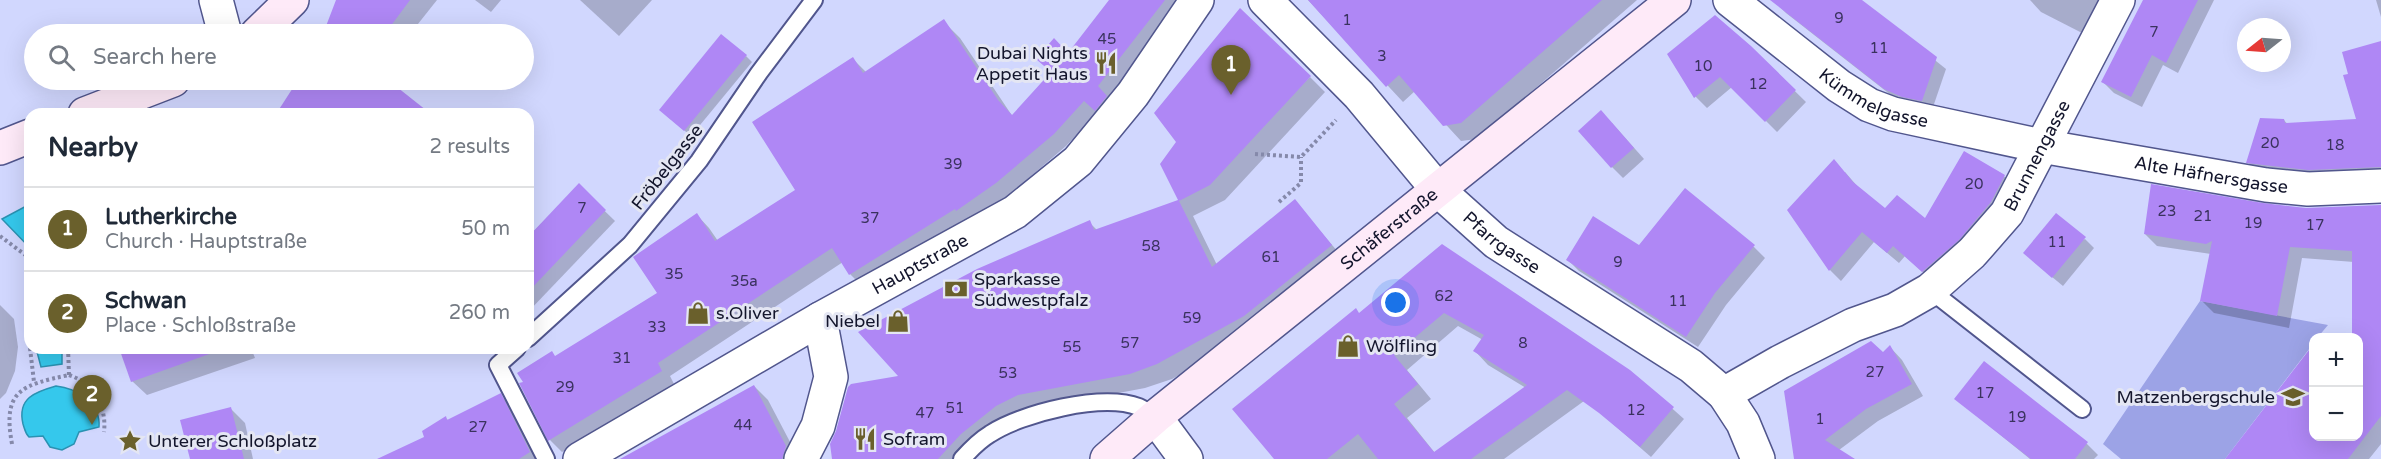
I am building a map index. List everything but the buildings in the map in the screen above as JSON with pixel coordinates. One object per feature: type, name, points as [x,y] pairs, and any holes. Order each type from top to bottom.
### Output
[{"type":"main road","points":[[267,24],[292,0]]},
{"type":"main road","name":"Schäferstraße","points":[[1107,459],[1155,417],[1674,0]]},
{"type":"main road","points":[[101,108],[147,90]]},
{"type":"main road","points":[[0,148],[24,138]]},
{"type":"street","points":[[216,0],[222,24]]},
{"type":"street","name":"Hauptstraße","points":[[580,459],[820,319],[1016,212],[1078,162],[1133,94],[1197,0]]},
{"type":"street","name":"Kümmelgasse","points":[[1730,0],[1839,86],[1869,105],[1893,114],[2042,146]]},
{"type":"street","name":"Brunnengasse","points":[[1724,394],[1780,362],[1853,325],[1894,310],[1930,290],[1972,254],[2007,213],[2118,0]]},
{"type":"street","name":"Pfarrgasse","points":[[1275,11],[1359,95],[1438,190],[1496,242],[1691,366],[1724,394],[1743,423],[1758,459]]},
{"type":"street","name":"Alte Häfnersgasse","points":[[2042,146],[2266,185],[2308,189],[2381,186]]},
{"type":"street","points":[[801,459],[818,426],[831,377],[820,319]]},
{"type":"street","points":[[1155,417],[1186,459]]},
{"type":"lane","name":"Fröbelgasse","points":[[534,333],[630,245],[699,161],[814,0]]},
{"type":"lane","points":[[1930,290],[2082,409]]},
{"type":"lane","points":[[510,354],[498,365],[546,459]]},
{"type":"lane","points":[[962,459],[990,434],[1024,419],[1079,403],[1114,402],[1139,407],[1155,417]]},
{"type":"path","points":[[1279,202],[1301,183],[1301,157],[1359,95]]},
{"type":"path","points":[[1255,154],[1301,157]]},
{"type":"path","points":[[0,237],[24,254]]},
{"type":"path","points":[[31,354],[34,382]]},
{"type":"path","points":[[68,354],[69,375]]},
{"type":"path","points":[[12,444],[9,414],[13,401],[21,390],[34,382],[69,375],[81,379],[90,386],[105,422],[104,432]]},
{"type":"shaded area","points":[[24,207],[24,242],[2,219]]},
{"type":"shaded area","points":[[2200,301],[2328,325],[2321,333],[2309,333],[2309,349],[2225,459],[2121,459],[2103,444]]},
{"type":"shaded area","points":[[38,354],[62,354],[62,364],[41,367]]},
{"type":"shaded area","points":[[56,386],[64,387],[86,398],[99,418],[99,427],[79,432],[74,444],[62,450],[50,447],[43,436],[29,437],[22,415],[25,402],[29,398]]},
{"type":"place","name":"Dubai Nights Appetit Haus","points":[[1106,63]]},
{"type":"place","name":"Lutherkirche","points":[[1231,95]]},
{"type":"place","name":"Sparkasse Südwestpfalz","points":[[956,289]]},
{"type":"place","name":"s.Oliver","points":[[698,313]]},
{"type":"place","name":"Niebel","points":[[898,321]]},
{"type":"place","name":"Wölfling","points":[[1348,346]]},
{"type":"place","name":"Matzenbergschule","points":[[2293,397]]},
{"type":"place","name":"Schwan","points":[[92,425]]},
{"type":"place","name":"Sofram","points":[[865,439]]},
{"type":"place","name":"Unterer Schloßplatz","points":[[130,441]]}]
